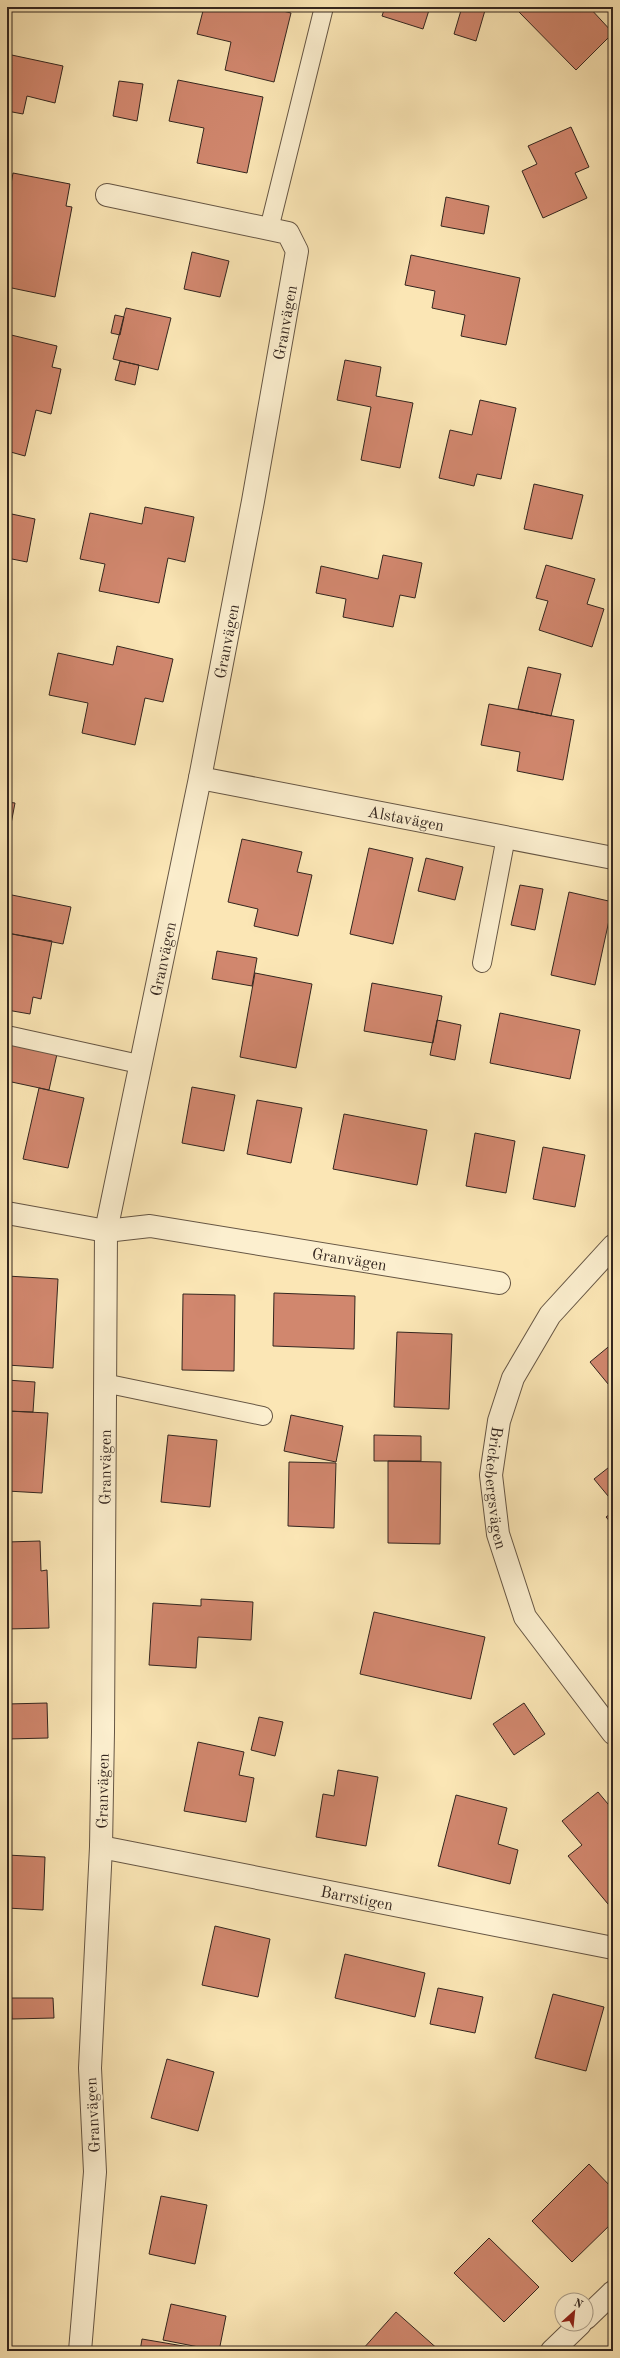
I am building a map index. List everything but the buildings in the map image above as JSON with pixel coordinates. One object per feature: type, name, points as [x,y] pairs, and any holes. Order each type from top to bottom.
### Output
[{"type":"street","name":"Granvägen","points":[[80,2351],[95,2172],[90,2068],[101,1847],[106,1231],[139,1064],[200,778],[253,500],[297,251],[288,233],[107,195]]},
{"type":"street","name":"Alstavägen","points":[[200,778],[613,858]]},
{"type":"street","points":[[7,1213],[106,1231]]},
{"type":"street","name":"Granvägen","points":[[106,1231],[150,1226],[499,1283]]},
{"type":"street","name":"Brickebergsvägen","points":[[613,1246],[550,1314],[513,1378],[499,1421],[491,1475],[498,1534],[525,1618],[613,1733]]},
{"type":"street","name":"Barrstigen","points":[[101,1847],[613,1948]]},
{"type":"street","points":[[594,2310],[613,2292]]},
{"type":"street","points":[[552,2351],[572,2332]]},
{"type":"lane","points":[[269,229],[324,7]]},
{"type":"lane","points":[[482,963],[506,837]]},
{"type":"lane","points":[[7,1035],[139,1064]]},
{"type":"lane","points":[[104,1383],[263,1416]]}]
